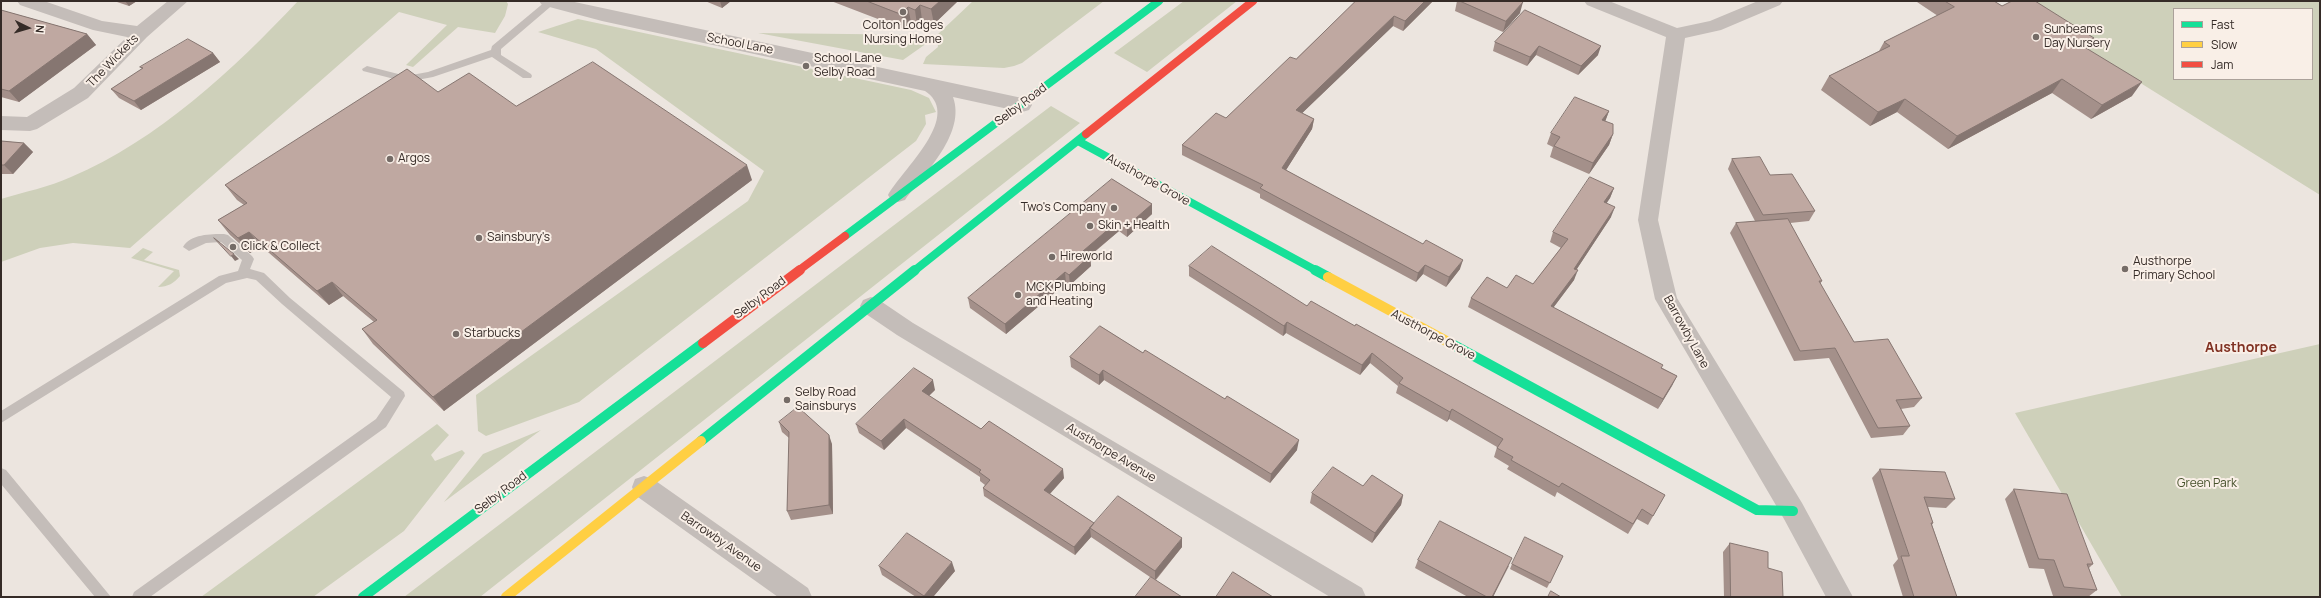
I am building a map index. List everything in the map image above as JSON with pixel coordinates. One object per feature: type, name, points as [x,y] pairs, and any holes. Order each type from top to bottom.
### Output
[{"type":"main road","name":"Selby Road","points":[[363,597],[1159,1]]},
{"type":"main road","points":[[506,597],[1253,1]]},
{"type":"main road","name":"Austhorpe Grove","points":[[1078,141],[1757,510],[1793,511]]},
{"type":"street","name":"The Wickets","points":[[26,1],[99,26],[141,33]]},
{"type":"street","points":[[141,33],[179,1]]},
{"type":"street","points":[[1592,1],[1676,34],[1715,26],[1774,1]]},
{"type":"street","name":"School Lane","points":[[550,2],[602,15],[1022,105]]},
{"type":"street","name":"The Wickets","points":[[1,123],[30,124],[81,93],[141,33]]},
{"type":"street","name":"Barrowby Lane","points":[[1676,34],[1648,220],[1666,299],[1793,511],[1840,597]]},
{"type":"street","points":[[898,195],[942,134],[945,124],[944,98],[932,86]]},
{"type":"street","name":"Austhorpe Avenue","points":[[871,306],[905,329],[1353,597]]},
{"type":"street","name":"Barrowby Avenue","points":[[644,487],[799,597]]},
{"type":"lane","points":[[526,76],[496,56],[496,48],[550,2]]},
{"type":"lane","points":[[367,69],[406,79],[429,75],[496,52]]},
{"type":"lane","points":[[189,247],[204,239],[224,238],[248,259],[243,274]]},
{"type":"lane","points":[[1,418],[223,279],[243,274],[260,276],[286,301],[399,396],[380,423],[139,597]]},
{"type":"lane","points":[[1,474],[104,597]]},
{"type":"green space","points":[[298,1],[506,1],[508,4],[505,16],[495,33],[458,27],[413,67],[406,65],[447,25],[399,12],[130,248],[73,243],[40,248],[1,262],[1,199],[63,181],[103,162],[134,144],[193,101],[221,77]]},
{"type":"green space","points":[[973,1],[1104,1],[1022,63],[1004,68],[923,64],[926,57],[938,47],[937,36],[903,60],[758,33],[937,35]]},
{"type":"green space","points":[[1184,1],[1237,1],[1147,72],[1114,53]]},
{"type":"green space","points":[[2009,1],[2320,1],[2320,195]]},
{"type":"green space","points":[[578,19],[911,90],[929,98],[936,112],[925,115],[926,124],[916,141],[579,402],[486,436],[478,431],[476,395],[748,201],[764,171],[596,49],[538,32]]},
{"type":"green space","points":[[1051,106],[1080,123],[480,597],[404,597]]},
{"type":"green space","points":[[143,248],[153,252],[144,260],[179,270],[180,276],[170,284],[158,287],[174,271],[131,258]]},
{"type":"green space","name":"Green Park","points":[[2320,344],[2320,597],[2122,597],[2015,413]]},
{"type":"green space","points":[[437,424],[449,435],[431,455],[435,461],[462,450],[465,453],[404,531],[313,597],[201,597]]},
{"type":"green space","points":[[541,430],[444,502],[483,454]]},
{"type":"building","points":[[867,1],[940,1],[931,9],[920,5],[915,10],[908,7],[901,14]]},
{"type":"building","points":[[1356,1],[1425,1],[1405,21],[1394,16],[1296,110],[1314,119],[1282,168],[1423,244],[1426,240],[1463,260],[1449,277],[1425,265],[1418,273],[1260,188],[1263,185],[1182,145],[1216,113],[1226,118],[1290,57],[1296,59]]},
{"type":"building","points":[[1460,1],[1520,1],[1523,2],[1506,21]]},
{"type":"building","points":[[1945,1],[1994,1],[2002,6],[2012,1],[2035,1],[2094,38],[2081,45],[2142,82],[2102,105],[2062,79],[1957,136],[1905,99],[1878,112],[1829,76],[1890,46],[1884,42],[1954,7]]},
{"type":"building","points":[[1,10],[87,34],[9,91],[1,89]]},
{"type":"building","points":[[1525,10],[1601,46],[1581,66],[1539,46],[1530,57],[1495,42]]},
{"type":"building","points":[[188,39],[213,53],[134,101],[111,89],[143,68],[140,67]]},
{"type":"building","name":"Sainsbury's","points":[[593,62],[747,165],[433,397],[362,329],[377,320],[332,282],[317,291],[249,232],[238,238],[218,220],[247,203],[225,185],[407,69],[438,92],[469,73],[516,106]]},
{"type":"building","points":[[1575,97],[1609,111],[1602,120],[1613,124],[1613,134],[1593,163],[1554,146],[1560,137],[1551,133]]},
{"type":"building","points":[[1,141],[24,143],[4,165],[1,165]]},
{"type":"building","points":[[1760,157],[1770,175],[1792,174],[1815,211],[1763,215],[1732,159]]},
{"type":"building","points":[[1590,177],[1614,188],[1604,202],[1615,207],[1574,269],[1578,270],[1551,306],[1663,365],[1661,368],[1677,376],[1663,399],[1471,298],[1487,277],[1507,288],[1516,275],[1533,284],[1568,239],[1553,232]]},
{"type":"building","points":[[1112,179],[1152,204],[1127,226],[1118,221],[1083,251],[1090,256],[1069,275],[1065,272],[1005,324],[968,298]]},
{"type":"building","points":[[1788,219],[1822,281],[1819,281],[1854,342],[1888,339],[1922,398],[1896,400],[1910,426],[1878,428],[1835,348],[1800,351],[1736,223]]},
{"type":"building","points":[[214,238],[234,254],[231,256]]},
{"type":"building","points":[[1212,246],[1307,306],[1311,301],[1355,326],[1356,324],[1665,495],[1653,516],[1642,509],[1633,524],[1562,483],[1559,487],[1511,460],[1513,457],[1497,448],[1503,439],[1452,409],[1450,412],[1399,383],[1403,378],[1372,353],[1362,365],[1287,322],[1284,326],[1189,266]]},
{"type":"building","points":[[1100,326],[1143,353],[1145,350],[1225,399],[1227,396],[1299,440],[1271,474],[1103,370],[1099,375],[1070,357]]},
{"type":"building","points":[[914,368],[933,380],[922,391],[981,429],[989,421],[1063,469],[1044,490],[1094,523],[1074,547],[983,488],[990,480],[979,472],[981,470],[904,419],[881,441],[856,424]]},
{"type":"building","points":[[798,407],[829,435],[829,505],[787,511],[789,432],[779,422]]},
{"type":"building","points":[[1333,467],[1363,486],[1372,475],[1403,495],[1375,533],[1312,493]]},
{"type":"building","points":[[1880,469],[1945,472],[1955,499],[1924,497],[1933,523],[1931,523],[1957,597],[1914,597],[1901,556],[1909,556]]},
{"type":"building","points":[[2014,489],[2067,494],[2093,564],[2087,564],[2097,590],[2064,587],[2054,560],[2039,559]]},
{"type":"building","points":[[1118,496],[1182,538],[1155,571],[1090,528]]},
{"type":"building","points":[[1440,521],[1512,558],[1492,597],[1487,597],[1418,560]]},
{"type":"building","points":[[907,533],[952,562],[924,596],[879,566]]},
{"type":"building","points":[[1525,537],[1563,556],[1550,583],[1512,564]]},
{"type":"building","points":[[1730,543],[1768,552],[1768,568],[1782,572],[1783,597],[1731,597]]},
{"type":"building","points":[[1233,572],[1273,597],[1216,597]]},
{"type":"building","points":[[1151,577],[1182,597],[1135,597]]},
{"type":"building","points":[[1551,591],[1561,597],[1548,597]]},
{"type":"traffic: fast","points":[[845,236],[1159,1]]},
{"type":"traffic: fast","points":[[701,441],[1086,134]]},
{"type":"traffic: fast","points":[[1078,141],[1328,277]]},
{"type":"traffic: fast","points":[[363,597],[703,343]]},
{"type":"traffic: fast","points":[[1450,343],[1757,510],[1793,511]]},
{"type":"traffic: slow","points":[[1328,277],[1450,343]]},
{"type":"traffic: slow","points":[[506,597],[701,441]]},
{"type":"traffic: jam","points":[[1086,134],[1253,1]]},
{"type":"traffic: jam","points":[[703,343],[845,236]]},
{"type":"place","name":"Colton Lodges Nursing Home","points":[[903,12]]},
{"type":"place","name":"Sunbeams Day Nursery","points":[[2036,37]]},
{"type":"place","name":"School Lane Selby Road","points":[[806,66]]},
{"type":"place","name":"Argos","points":[[390,159]]},
{"type":"place","name":"Two's Company","points":[[1114,208]]},
{"type":"place","name":"Skin + Health","points":[[1090,226]]},
{"type":"place","name":"Sainsbury's","points":[[479,238]]},
{"type":"place","name":"Click & Collect","points":[[233,247]]},
{"type":"place","name":"Hireworld","points":[[1052,257]]},
{"type":"place","name":"Austhorpe Primary School","points":[[2125,269]]},
{"type":"place","name":"MCK Plumbing and Heating","points":[[1018,295]]},
{"type":"place","name":"Starbucks","points":[[456,334]]},
{"type":"place","name":"Selby Road Sainsburys","points":[[787,400]]},
{"type":"district","name":"Austhorpe","points":[[2241,348]]}]
